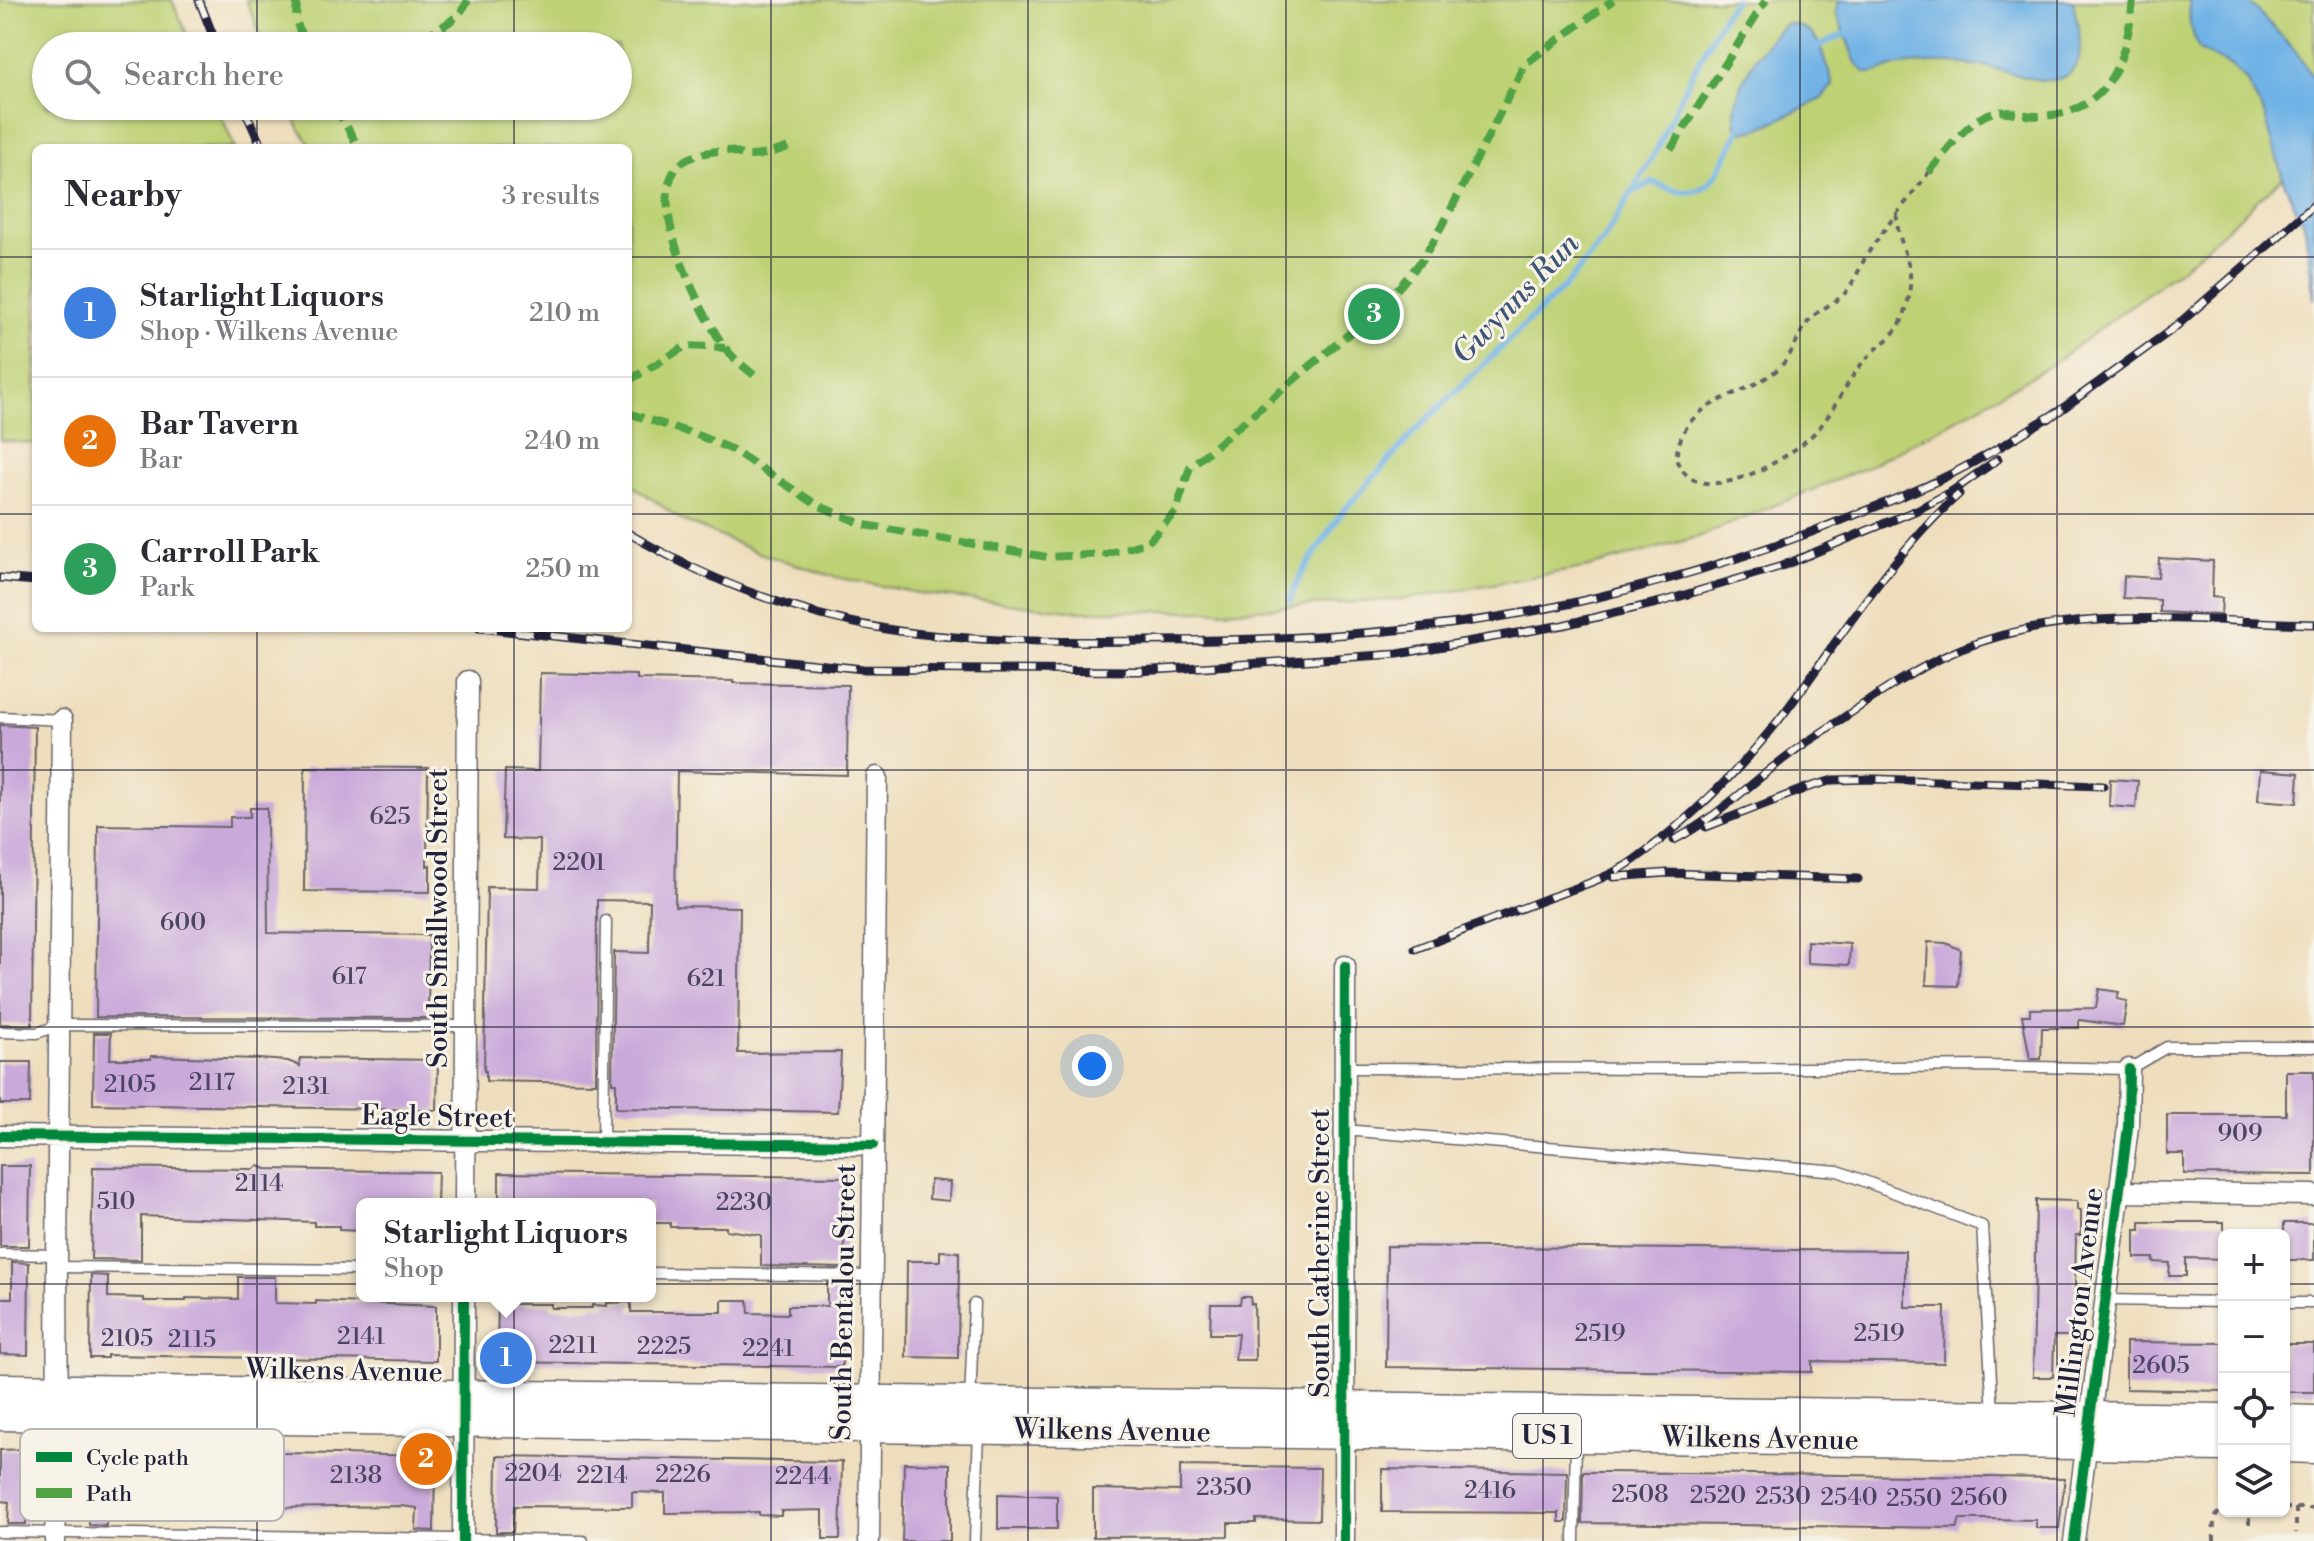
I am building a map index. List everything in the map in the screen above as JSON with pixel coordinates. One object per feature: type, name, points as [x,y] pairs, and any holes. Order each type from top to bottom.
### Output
[{"type":"main road","name":"Wilkens Avenue","points":[[0,1390],[58,1403]]},
{"type":"main road","name":"Wilkens Avenue","points":[[0,1414],[58,1403],[2088,1431],[2218,1420]]},
{"type":"main road","name":"Wilkens Avenue","points":[[1344,1421],[1576,1437],[1994,1430]]},
{"type":"main road","points":[[2290,1421],[2314,1422]]},
{"type":"main road","name":"Wilkens Avenue","points":[[2088,1431],[2218,1444]]},
{"type":"main road","points":[[2290,1446],[2314,1447]]},
{"type":"street","name":"South Smallwood Street","points":[[465,1198],[468,681]]},
{"type":"street","points":[[57,1429],[62,720]]},
{"type":"street","name":"South Bentalou Street","points":[[869,1541],[877,777]]},
{"type":"street","name":"South Catherine Street","points":[[1344,1541],[1345,966]]},
{"type":"street","name":"Millington Avenue","points":[[2074,1541],[2128,1127],[2129,1069]]},
{"type":"street","name":"Eagle Street","points":[[0,1136],[873,1145]]},
{"type":"street","points":[[2119,1192],[2314,1195]]},
{"type":"street","points":[[463,1540],[464,1302]]},
{"type":"lane","points":[[0,717],[62,720]]},
{"type":"lane","points":[[603,1142],[606,921]]},
{"type":"lane","points":[[0,1032],[37,1033],[59,1025],[466,1026]]},
{"type":"lane","points":[[1345,1068],[1983,1066],[2129,1069],[2167,1047],[2314,1047]]},
{"type":"lane","points":[[1344,1130],[1838,1171],[1982,1226],[1994,1430]]},
{"type":"lane","points":[[0,1254],[57,1261],[356,1270]]},
{"type":"lane","points":[[656,1273],[872,1276]]},
{"type":"lane","points":[[2105,1300],[2218,1302]]},
{"type":"lane","points":[[2290,1303],[2314,1303]]},
{"type":"lane","points":[[974,1304],[975,1541]]},
{"type":"lane","points":[[1574,1541],[1576,1437]]},
{"type":"lane","points":[[0,1532],[55,1537],[583,1541]]},
{"type":"lane","points":[[2074,1541],[2083,1541]]},
{"type":"path","points":[[1897,214],[1898,237],[1910,271],[1904,318],[1894,333],[1863,362],[1822,425],[1787,454],[1739,480],[1718,483],[1690,478],[1676,460],[1677,445],[1685,428],[1712,404],[1768,377],[1782,366],[1818,310],[1843,295],[1850,287],[1871,249],[1897,214],[1929,172]]},
{"type":"path","points":[[2290,1508],[2314,1508]]},
{"type":"path","points":[[2296,1508],[2296,1533]]},
{"type":"path","points":[[2214,1541],[2214,1519],[2218,1512]]},
{"type":"path","points":[[2249,1517],[2249,1524]]},
{"type":"green space","points":[[0,0],[172,0],[186,32],[32,32],[32,120],[223,120],[233,144],[32,144],[32,444],[0,440]]},
{"type":"green space","points":[[246,0],[2314,0],[2314,149],[2187,264],[2051,365],[1865,468],[1698,537],[1589,567],[1406,599],[1227,611],[1079,611],[923,594],[835,577],[759,553],[682,520],[632,485],[632,144],[309,144],[295,120],[632,120],[632,32],[259,32]]},
{"type":"water","points":[[1839,0],[2073,0],[2080,49],[2076,65],[2068,75],[2057,79],[2029,78],[1983,66],[1951,63],[1909,64],[1865,73],[1856,63],[1836,12]]},
{"type":"water","points":[[2189,0],[2247,0],[2294,49],[2314,79],[2314,300],[2305,228],[2284,183],[2265,116],[2246,80],[2230,65],[2199,50],[2190,25]]},
{"type":"water","points":[[1787,23],[1799,26],[1815,37],[1824,54],[1833,85],[1821,99],[1761,128],[1743,132],[1736,126],[1735,113],[1742,84],[1758,55]]},
{"type":"building","points":[[2159,558],[2213,561],[2212,597],[2222,598],[2221,615],[2160,612],[2160,600],[2123,598],[2124,576],[2158,578]]},
{"type":"building","points":[[540,673],[637,675],[637,679],[733,683],[848,685],[847,775],[677,771],[675,906],[740,907],[738,1053],[841,1052],[838,1112],[616,1108],[616,1083],[612,1083],[614,952],[649,953],[650,901],[597,900],[596,1083],[486,1081],[487,887],[539,888],[540,840],[503,839],[505,770],[538,771]]},
{"type":"building","points":[[0,725],[35,727],[32,1025],[0,1024]]},
{"type":"building","points":[[305,767],[428,768],[427,866],[430,865],[430,892],[304,891]]},
{"type":"building","points":[[2260,770],[2299,773],[2297,803],[2258,800]]},
{"type":"building","points":[[2110,779],[2138,781],[2136,808],[2109,806]]},
{"type":"building","points":[[250,808],[267,808],[268,933],[429,935],[428,1018],[96,1017],[98,825],[230,827],[230,817],[250,817]]},
{"type":"building","points":[[1807,941],[1850,944],[1849,965],[1807,963]]},
{"type":"building","points":[[1928,942],[1946,943],[1961,950],[1958,986],[1926,985]]},
{"type":"building","points":[[2099,989],[2119,992],[2117,999],[2127,1001],[2123,1026],[2079,1020],[2079,1028],[2042,1028],[2041,1059],[2030,1059],[2022,1015],[2030,1015],[2030,1009],[2096,1008]]},
{"type":"building","points":[[94,1033],[111,1033],[110,1059],[151,1059],[151,1056],[259,1059],[288,1061],[300,1066],[300,1058],[438,1060],[437,1110],[93,1104]]},
{"type":"building","points":[[0,1062],[31,1062],[30,1104],[0,1104]]},
{"type":"building","points":[[2286,1071],[2314,1071],[2314,1175],[2184,1174],[2184,1154],[2167,1154],[2167,1115],[2286,1115]]},
{"type":"building","points":[[0,1166],[30,1166],[29,1246],[0,1246]]},
{"type":"building","points":[[258,1166],[266,1169],[438,1172],[437,1198],[356,1198],[356,1231],[339,1230],[339,1226],[314,1226],[314,1222],[141,1216],[141,1260],[91,1259],[93,1167],[253,1169]]},
{"type":"building","points":[[499,1173],[845,1177],[844,1268],[761,1266],[761,1235],[726,1230],[726,1227],[670,1227],[670,1223],[656,1223],[656,1198],[499,1198]]},
{"type":"building","points":[[930,1180],[950,1182],[949,1201],[929,1199]]},
{"type":"building","points":[[2036,1200],[2077,1201],[2077,1210],[2081,1210],[2081,1235],[2076,1235],[2074,1336],[2054,1336],[2053,1377],[2033,1377]]},
{"type":"building","points":[[2140,1222],[2224,1222],[2224,1229],[2218,1229],[2218,1259],[2186,1258],[2186,1276],[2169,1276],[2170,1263],[2153,1262],[2154,1258],[2135,1258],[2135,1230],[2140,1230]]},
{"type":"building","points":[[2284,1223],[2314,1223],[2314,1260],[2290,1260],[2290,1229],[2284,1229]]},
{"type":"building","points":[[1387,1246],[1905,1251],[1905,1307],[1945,1307],[1944,1363],[1812,1361],[1812,1372],[1386,1367]]},
{"type":"building","points":[[940,1251],[959,1252],[958,1358],[906,1357],[907,1261],[940,1261]]},
{"type":"building","points":[[12,1262],[29,1263],[28,1355],[0,1354],[0,1298],[12,1298]]},
{"type":"building","points":[[91,1275],[108,1276],[108,1297],[144,1298],[144,1301],[238,1299],[238,1277],[275,1277],[275,1303],[316,1304],[316,1301],[436,1306],[436,1361],[107,1355],[107,1358],[90,1358]]},
{"type":"building","points":[[827,1283],[843,1284],[842,1367],[497,1362],[498,1302],[551,1304],[551,1308],[592,1308],[592,1305],[631,1302],[631,1312],[722,1312],[722,1300],[748,1300],[749,1313],[788,1314],[788,1306],[827,1306]]},
{"type":"building","points":[[1241,1297],[1250,1297],[1251,1304],[1254,1304],[1255,1360],[1235,1360],[1238,1334],[1210,1334],[1211,1304],[1240,1304]]},
{"type":"building","points":[[2126,1342],[2218,1343],[2218,1391],[2126,1389]]},
{"type":"building","points":[[2290,1344],[2314,1344],[2314,1392],[2290,1392]]},
{"type":"building","points":[[20,1449],[20,1521],[26,1521],[26,1524],[8,1524],[9,1502],[0,1501],[0,1450]]},
{"type":"building","points":[[284,1453],[435,1456],[434,1531],[416,1530],[417,1508],[284,1508]]},
{"type":"building","points":[[497,1456],[842,1462],[840,1539],[823,1539],[823,1510],[781,1511],[781,1516],[759,1515],[759,1512],[665,1513],[665,1493],[632,1492],[632,1507],[514,1506],[513,1532],[496,1532]]},
{"type":"building","points":[[904,1463],[950,1464],[950,1541],[902,1541]]},
{"type":"building","points":[[1180,1466],[1320,1468],[1319,1520],[1256,1519],[1256,1523],[1228,1523],[1228,1536],[1093,1537],[1093,1489],[1180,1491]]},
{"type":"building","points":[[1382,1469],[1567,1472],[1566,1522],[1559,1522],[1559,1513],[1382,1512]]},
{"type":"building","points":[[1583,1472],[2065,1478],[2059,1528],[2036,1528],[2036,1520],[1960,1519],[1957,1528],[1582,1523]]},
{"type":"building","points":[[998,1494],[1057,1496],[1057,1529],[998,1529]]},
{"type":"building","points":[[89,1521],[106,1521],[106,1526],[89,1525]]},
{"type":"waterway","name":"Gwynns Run","points":[[1290,601],[1300,576],[1340,515],[1418,428],[1567,284],[1604,239],[1656,151],[1686,86],[1735,0]]},
{"type":"waterway","points":[[1820,45],[1845,34]]},
{"type":"waterway","points":[[1635,191],[1653,182],[1672,190],[1688,192],[1700,189],[1718,172],[1740,129]]},
{"type":"railway","points":[[199,0],[212,32]]},
{"type":"railway","points":[[249,120],[260,144]]},
{"type":"railway","points":[[2048,419],[2174,328],[2314,205]]},
{"type":"railway","points":[[632,535],[689,566],[753,593],[819,614],[919,634],[1083,642],[1260,639],[1372,632],[1539,610],[1628,590],[1727,561],[1793,539],[1925,487],[1975,462],[2057,412]]},
{"type":"railway","points":[[516,632],[863,669],[1139,671],[1398,654],[1563,625],[1661,602],[1782,566],[1917,510],[1954,490],[1998,459]]},
{"type":"railway","points":[[1415,949],[1605,877],[1634,860],[1675,828],[1715,792],[1769,733],[1888,571],[1959,494]]},
{"type":"railway","points":[[0,578],[32,581]]},
{"type":"railway","points":[[1674,840],[1709,818],[1793,752],[1865,703],[1921,668],[1961,649],[2003,635],[2091,621],[2135,618],[2314,624]]},
{"type":"railway","points":[[1706,827],[1833,780],[2103,786]]},
{"type":"railway","points":[[1613,877],[1667,873],[1858,879]]},
{"type":"marked path","points":[[297,0],[296,20],[300,32]]},
{"type":"marked path","points":[[432,32],[456,17],[468,0]]},
{"type":"marked path","points":[[632,414],[733,450],[817,505],[865,525],[1047,557],[1106,554],[1148,542],[1176,511],[1190,467],[1370,316],[1422,260],[1525,64],[1613,0]]},
{"type":"marked path","points":[[1671,149],[1766,0]]},
{"type":"marked path","points":[[1929,172],[1965,130],[1982,117],[1997,112],[2034,116],[2064,113],[2099,94],[2119,62],[2126,42],[2133,0]]},
{"type":"marked path","points":[[343,120],[357,144]]},
{"type":"marked path","points":[[754,375],[726,349],[701,306],[678,252],[667,198],[671,177],[683,162],[693,156],[724,151],[758,156],[789,147]]},
{"type":"marked path","points":[[632,379],[686,346],[725,348]]},
{"type":"cycle path","points":[[1344,1541],[1345,966]]},
{"type":"cycle path","points":[[2074,1541],[2128,1127],[2129,1069]]},
{"type":"cycle path","points":[[0,1136],[873,1145]]},
{"type":"cycle path","points":[[463,1541],[464,1302]]},
{"type":"place","name":"Carroll Park","points":[[1374,314]]},
{"type":"place","name":"Starlight Liquors","points":[[506,1358]]},
{"type":"place","name":"Bar Tavern","points":[[426,1459]]}]
